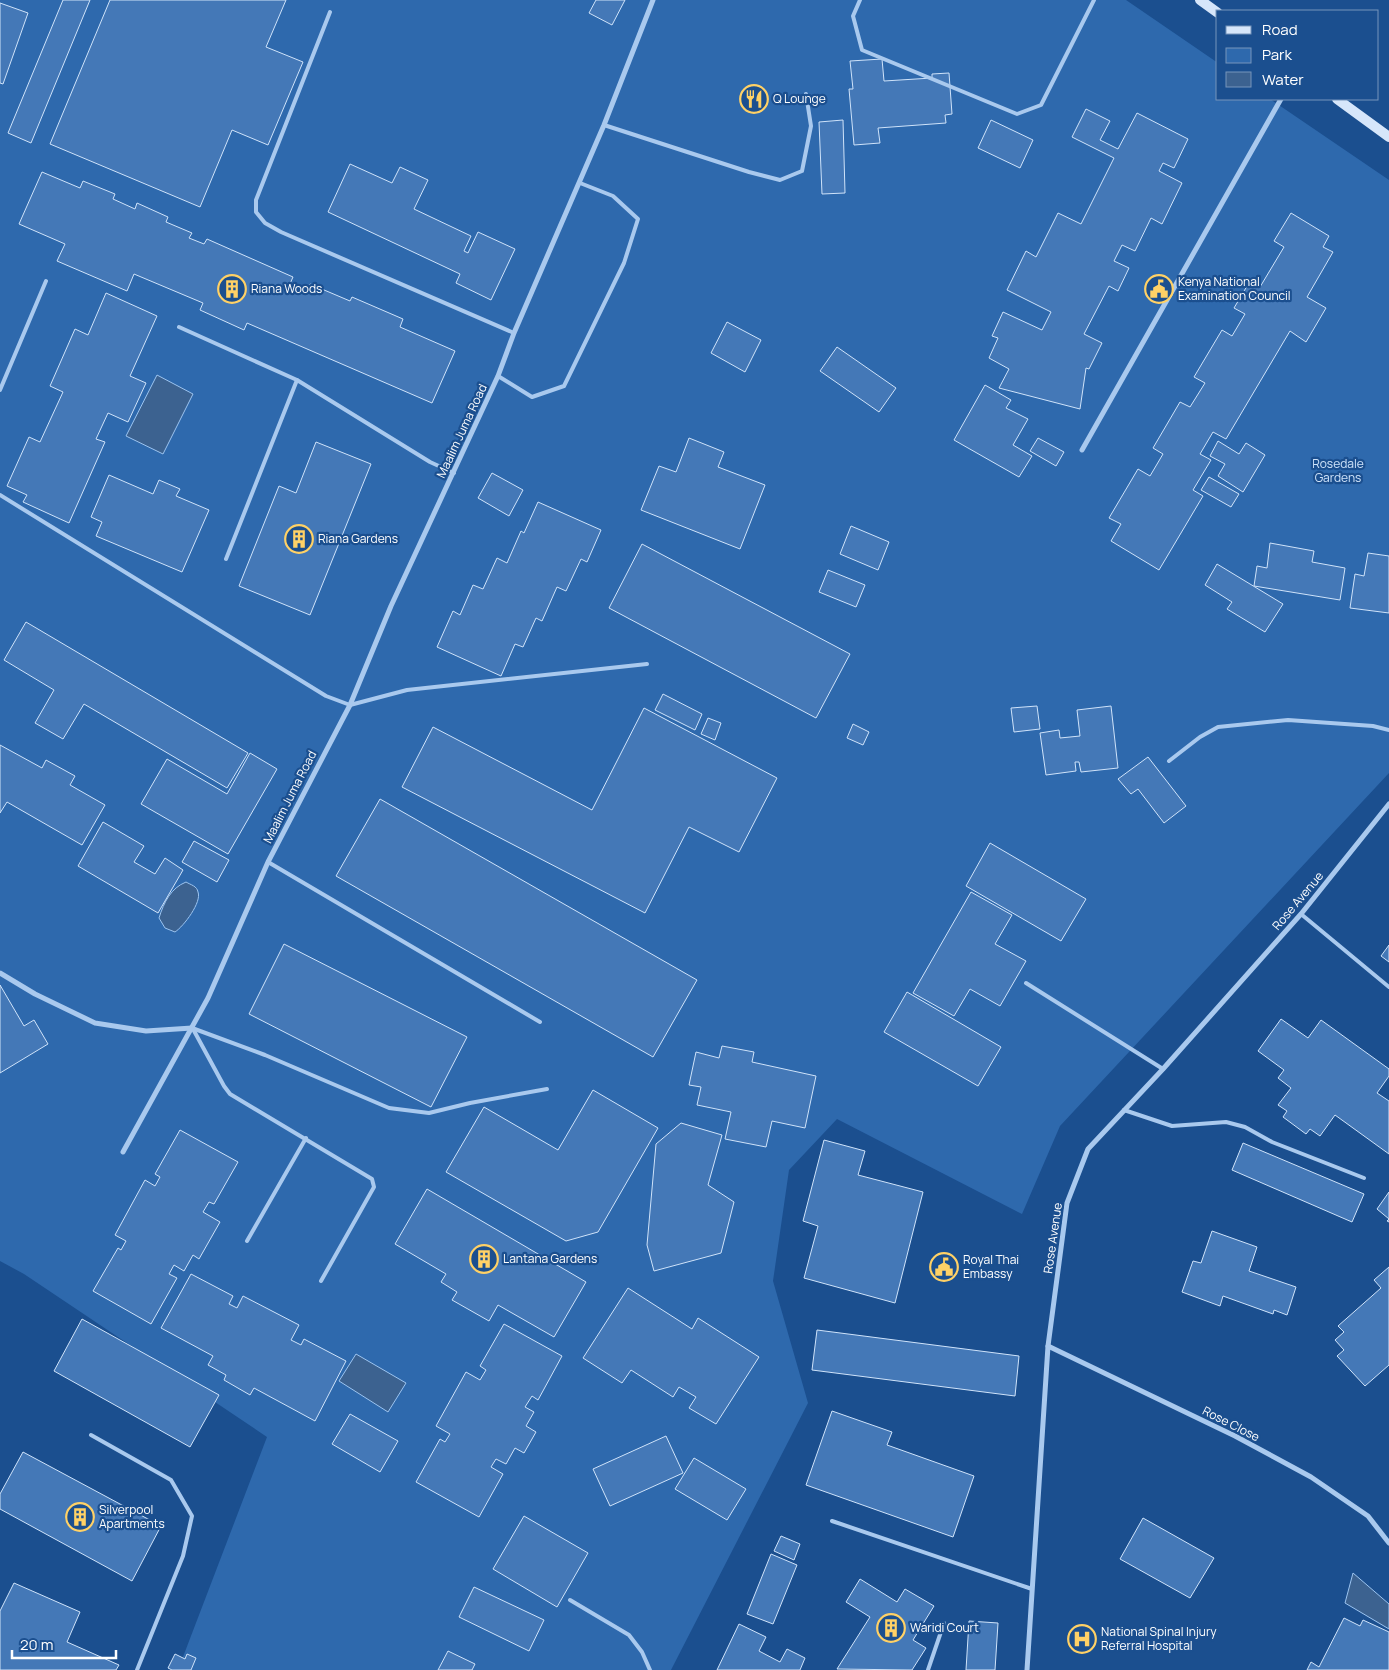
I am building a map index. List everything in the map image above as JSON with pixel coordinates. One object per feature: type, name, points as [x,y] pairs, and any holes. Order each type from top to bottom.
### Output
[{"type":"main road","points":[[1200,0],[1216,12]]},
{"type":"main road","points":[[1338,100],[1389,137]]},
{"type":"street","name":"Maalim Juma Road","points":[[123,1152],[208,998],[268,862],[350,705],[391,606],[498,376],[514,332],[604,125],[653,0]]},
{"type":"street","points":[[1082,450],[1280,100]]},
{"type":"street","name":"Rose Avenue","points":[[1026,1670],[1048,1346],[1067,1203],[1088,1149],[1163,1069],[1301,914],[1389,804]]},
{"type":"street","points":[[0,973],[35,994],[95,1023],[146,1032],[192,1028]]},
{"type":"street","name":"Rose Close","points":[[1048,1346],[1235,1436],[1310,1477],[1368,1516],[1389,1543]]},
{"type":"lane","points":[[860,0],[853,16],[862,50],[1017,114],[1041,105],[1094,0]]},
{"type":"lane","points":[[330,12],[256,200],[256,212],[265,223],[281,232],[514,332]]},
{"type":"lane","points":[[604,125],[749,172],[780,180],[802,171],[811,126],[806,94]]},
{"type":"lane","points":[[498,376],[532,396],[564,386],[624,263],[638,219],[613,196],[580,183]]},
{"type":"lane","points":[[0,390],[46,281]]},
{"type":"lane","points":[[179,327],[297,380],[430,462],[454,473]]},
{"type":"lane","points":[[226,559],[297,380]]},
{"type":"lane","points":[[0,495],[326,696],[350,705],[407,690],[646,664]]},
{"type":"lane","points":[[1169,761],[1200,737],[1218,727],[1288,720],[1372,726],[1389,730]]},
{"type":"lane","points":[[268,862],[540,1022]]},
{"type":"lane","points":[[1301,914],[1389,988]]},
{"type":"lane","points":[[1026,983],[1163,1069]]},
{"type":"lane","points":[[192,1028],[265,1055],[389,1108],[429,1113],[470,1103],[546,1089]]},
{"type":"lane","points":[[192,1028],[230,1094],[306,1138],[374,1182],[374,1187],[321,1281]]},
{"type":"lane","points":[[1124,1110],[1172,1126],[1226,1122],[1245,1127],[1272,1142],[1364,1178]]},
{"type":"lane","points":[[247,1241],[306,1138]]},
{"type":"lane","points":[[91,1435],[171,1480],[192,1516],[183,1556],[137,1670]]},
{"type":"lane","points":[[832,1521],[1032,1589]]},
{"type":"lane","points":[[570,1600],[629,1635],[642,1652],[650,1670]]},
{"type":"lane","points":[[928,1670],[944,1622]]},
{"type":"green space","name":"Rosedale Gardens","points":[[0,0],[1126,0],[1216,62],[1216,100],[1271,100],[1389,180],[1389,773],[1060,1126],[1022,1214],[837,1119],[789,1170],[773,1281],[808,1403],[671,1670],[178,1670],[267,1437],[24,1274],[0,1261]]},
{"type":"water","points":[[157,375],[193,394],[163,454],[126,436]]},
{"type":"water","points":[[186,882],[196,888],[199,896],[191,914],[175,932],[165,928],[159,918],[163,906],[172,892]]},
{"type":"water","points":[[356,1354],[406,1383],[388,1412],[339,1381]]},
{"type":"water","points":[[1353,1573],[1389,1604],[1389,1629],[1345,1603]]},
{"type":"building","points":[[63,0],[90,0],[31,143],[8,133]]},
{"type":"building","points":[[110,0],[286,0],[266,47],[303,62],[268,145],[232,130],[200,207],[50,144]]},
{"type":"building","points":[[596,0],[625,0],[612,25],[589,13]]},
{"type":"building","points":[[0,3],[28,13],[3,84],[0,83]]},
{"type":"building","points":[[882,59],[884,81],[932,78],[932,74],[949,73],[952,114],[945,115],[946,123],[878,128],[880,143],[854,145],[849,89],[853,89],[850,61]]},
{"type":"building","points":[[1086,109],[1110,121],[1100,140],[1118,149],[1137,113],[1188,139],[1174,168],[1163,163],[1159,171],[1182,183],[1162,224],[1151,218],[1135,251],[1122,245],[1114,261],[1129,268],[1118,291],[1109,286],[1084,334],[1102,343],[1089,369],[1086,368],[1080,409],[999,388],[1009,369],[989,358],[998,338],[992,336],[1003,312],[1042,330],[1051,312],[1007,290],[1026,251],[1036,257],[1058,213],[1081,224],[1114,158],[1072,137]]},
{"type":"building","points":[[843,120],[845,193],[822,194],[819,122]]},
{"type":"building","points":[[991,120],[1033,140],[1020,168],[978,148]]},
{"type":"building","points":[[350,164],[392,183],[400,167],[428,180],[414,209],[471,236],[464,251],[468,253],[478,232],[515,249],[491,300],[456,283],[460,274],[328,212]]},
{"type":"building","name":"Riana Woods","points":[[42,172],[80,188],[83,181],[115,194],[113,199],[135,209],[137,203],[168,217],[166,222],[192,233],[189,238],[204,244],[207,239],[293,277],[289,286],[306,293],[310,284],[350,301],[352,297],[403,319],[400,327],[455,351],[432,403],[247,323],[244,330],[200,310],[203,303],[134,274],[127,291],[57,261],[65,244],[19,224]]},
{"type":"building","points":[[1291,213],[1329,236],[1323,247],[1333,252],[1307,297],[1326,308],[1306,342],[1290,331],[1226,439],[1213,432],[1200,454],[1211,460],[1193,490],[1203,496],[1159,570],[1111,541],[1121,524],[1109,518],[1138,469],[1150,476],[1163,454],[1153,448],[1180,402],[1190,407],[1205,383],[1194,377],[1222,330],[1232,336],[1245,314],[1234,308],[1250,281],[1260,287],[1284,247],[1274,241]]},
{"type":"building","points":[[106,293],[157,316],[130,376],[146,383],[128,422],[108,413],[96,439],[105,442],[69,523],[23,502],[27,495],[7,486],[29,437],[40,442],[63,392],[50,386],[75,329],[88,335]]},
{"type":"building","points":[[727,322],[761,340],[745,372],[711,353]]},
{"type":"building","points":[[837,347],[896,388],[879,412],[820,371]]},
{"type":"building","points":[[985,385],[1011,400],[1006,408],[1028,419],[1013,445],[1032,456],[1019,477],[954,440]]},
{"type":"building","points":[[689,438],[724,452],[718,467],[765,485],[740,549],[641,510],[659,466],[676,472]]},
{"type":"building","points":[[1038,438],[1064,452],[1056,466],[1030,451]]},
{"type":"building","points":[[1218,441],[1239,454],[1246,443],[1265,455],[1243,492],[1218,476],[1225,464],[1210,456]]},
{"type":"building","name":"Riana Gardens","points":[[316,442],[371,464],[310,615],[239,586],[279,486],[296,493]]},
{"type":"building","points":[[492,473],[523,490],[509,516],[478,498]]},
{"type":"building","points":[[109,475],[153,494],[159,480],[180,489],[176,496],[209,510],[182,572],[96,536],[102,522],[91,517]]},
{"type":"building","points":[[1209,477],[1239,494],[1231,507],[1201,490]]},
{"type":"building","points":[[538,502],[601,530],[587,562],[581,559],[566,591],[557,587],[542,621],[536,618],[523,647],[515,644],[501,676],[437,647],[453,611],[460,615],[473,585],[483,589],[497,558],[507,563],[521,531],[524,533]]},
{"type":"building","points":[[851,526],[889,542],[878,570],[840,554]]},
{"type":"building","points":[[1270,543],[1314,551],[1312,562],[1345,568],[1340,600],[1254,586],[1257,566],[1267,568]]},
{"type":"building","points":[[642,544],[850,654],[816,718],[609,608]]},
{"type":"building","points":[[1368,553],[1389,556],[1389,613],[1350,608],[1355,574],[1364,576]]},
{"type":"building","points":[[1217,564],[1283,604],[1265,632],[1227,609],[1232,602],[1205,585]]},
{"type":"building","points":[[828,570],[865,585],[856,607],[819,592]]},
{"type":"building","points":[[26,622],[248,753],[227,788],[84,704],[63,739],[35,723],[54,690],[4,660]]},
{"type":"building","points":[[663,694],[702,714],[695,730],[655,710]]},
{"type":"building","points":[[1037,706],[1040,729],[1014,732],[1011,708]]},
{"type":"building","points":[[1111,706],[1118,768],[1081,772],[1079,762],[1075,762],[1076,771],[1046,775],[1040,733],[1059,730],[1060,738],[1080,736],[1077,710]]},
{"type":"building","points":[[644,708],[777,778],[739,852],[689,827],[645,913],[402,787],[433,727],[592,810]]},
{"type":"building","points":[[708,718],[721,723],[715,740],[701,734]]},
{"type":"building","points":[[853,724],[869,732],[863,745],[847,738]]},
{"type":"building","points":[[0,745],[42,768],[46,760],[75,776],[70,785],[105,805],[82,845],[7,802],[0,813]]},
{"type":"building","points":[[250,753],[277,769],[228,854],[141,804],[167,759],[227,794]]},
{"type":"building","points":[[1148,757],[1186,806],[1164,823],[1138,789],[1131,794],[1118,779]]},
{"type":"building","points":[[380,799],[697,980],[653,1057],[336,876]]},
{"type":"building","points":[[103,822],[144,846],[134,862],[155,874],[165,858],[183,870],[158,913],[78,866]]},
{"type":"building","points":[[194,841],[229,860],[217,882],[182,862]]},
{"type":"building","points":[[990,843],[1086,899],[1061,941],[966,886]]},
{"type":"building","points":[[971,892],[1012,915],[995,944],[1026,961],[1000,1006],[970,989],[954,1016],[913,993]]},
{"type":"building","points":[[284,944],[467,1037],[431,1107],[249,1014]]},
{"type":"building","points":[[1389,945],[1389,962],[1381,956]]},
{"type":"building","points":[[0,985],[24,1026],[34,1020],[48,1044],[0,1073]]},
{"type":"building","points":[[907,992],[1001,1047],[978,1086],[884,1032]]},
{"type":"building","points":[[1281,1019],[1308,1038],[1321,1020],[1389,1069],[1389,1076],[1377,1093],[1389,1101],[1389,1154],[1335,1115],[1320,1136],[1310,1129],[1306,1134],[1283,1117],[1287,1111],[1278,1105],[1291,1088],[1278,1078],[1284,1070],[1258,1051]]},
{"type":"building","points":[[722,1046],[754,1052],[752,1062],[816,1076],[805,1128],[772,1121],[766,1147],[725,1139],[731,1112],[697,1105],[701,1087],[689,1085],[696,1052],[719,1058]]},
{"type":"building","points":[[593,1090],[658,1128],[598,1232],[566,1241],[446,1172],[484,1107],[558,1150]]},
{"type":"building","points":[[681,1123],[722,1135],[708,1185],[734,1202],[721,1253],[654,1271],[647,1245],[656,1144]]},
{"type":"building","points":[[180,1130],[238,1162],[214,1204],[209,1202],[203,1212],[220,1222],[199,1259],[193,1255],[184,1271],[174,1265],[169,1274],[177,1278],[151,1324],[93,1291],[118,1248],[121,1250],[126,1241],[115,1235],[145,1180],[155,1186],[160,1177],[155,1174]]},
{"type":"building","points":[[824,1140],[865,1151],[858,1175],[923,1192],[895,1303],[804,1278],[818,1226],[803,1221]]},
{"type":"building","points":[[1243,1143],[1364,1194],[1352,1222],[1232,1170]]},
{"type":"building","name":"Lantana Gardens","points":[[427,1189],[586,1282],[554,1337],[498,1305],[489,1321],[452,1300],[457,1292],[441,1282],[446,1274],[395,1244]]},
{"type":"building","points":[[1389,1192],[1389,1219],[1377,1209]]},
{"type":"building","points":[[1212,1231],[1257,1247],[1249,1271],[1296,1287],[1287,1315],[1274,1310],[1273,1314],[1223,1296],[1220,1306],[1182,1292],[1193,1261],[1201,1263]]},
{"type":"building","points":[[1389,1267],[1389,1365],[1365,1386],[1337,1356],[1344,1350],[1335,1340],[1344,1332],[1338,1326],[1381,1288],[1374,1280]]},
{"type":"building","points":[[191,1274],[233,1296],[229,1304],[237,1308],[243,1296],[299,1325],[291,1340],[301,1345],[304,1339],[346,1361],[315,1421],[254,1388],[250,1395],[224,1380],[226,1375],[208,1365],[213,1356],[161,1328]]},
{"type":"building","points":[[628,1288],[692,1329],[698,1318],[759,1357],[716,1424],[689,1408],[696,1397],[679,1387],[673,1397],[631,1370],[622,1383],[583,1358]]},
{"type":"building","points":[[82,1319],[219,1395],[190,1447],[54,1371]]},
{"type":"building","points":[[504,1324],[562,1356],[538,1400],[532,1396],[525,1407],[534,1412],[526,1426],[536,1432],[524,1453],[515,1448],[506,1464],[496,1459],[491,1467],[503,1474],[479,1517],[416,1482],[440,1439],[445,1442],[450,1434],[436,1426],[466,1372],[480,1380],[486,1370],[480,1366]]},
{"type":"building","points":[[817,1330],[1019,1356],[1015,1396],[812,1370]]},
{"type":"building","points":[[832,1411],[892,1432],[887,1445],[974,1476],[953,1537],[806,1485]]},
{"type":"building","points":[[350,1414],[398,1441],[380,1472],[332,1444]]},
{"type":"building","points":[[666,1436],[683,1473],[610,1506],[593,1469]]},
{"type":"building","name":"Silverpool Apartments","points":[[23,1452],[161,1526],[132,1581],[0,1509],[0,1494]]},
{"type":"building","points":[[694,1458],[746,1489],[727,1520],[675,1489]]},
{"type":"building","points":[[524,1516],[588,1553],[557,1607],[493,1569]]},
{"type":"building","points":[[1143,1518],[1214,1558],[1190,1598],[1120,1559]]},
{"type":"building","points":[[781,1536],[800,1544],[794,1560],[774,1551]]},
{"type":"building","points":[[771,1554],[797,1565],[773,1624],[747,1614]]},
{"type":"building","name":"Waridi Court","points":[[860,1579],[897,1602],[905,1589],[934,1606],[913,1640],[926,1648],[912,1670],[837,1669],[870,1617],[846,1602]]},
{"type":"building","points":[[14,1583],[80,1612],[67,1642],[119,1665],[116,1670],[0,1670],[0,1611]]},
{"type":"building","points":[[474,1587],[544,1620],[529,1651],[459,1617]]},
{"type":"building","points":[[1344,1618],[1360,1626],[1363,1620],[1389,1632],[1389,1670],[1307,1670],[1311,1662],[1319,1667]]},
{"type":"building","points":[[969,1621],[998,1623],[995,1670],[966,1670]]},
{"type":"building","points":[[739,1624],[766,1637],[759,1651],[780,1662],[787,1649],[805,1658],[800,1670],[717,1670]]},
{"type":"building","points":[[448,1651],[475,1664],[472,1670],[438,1670]]},
{"type":"building","points":[[175,1654],[185,1659],[187,1654],[196,1658],[191,1670],[172,1670],[168,1668]]},
{"type":"place","name":"Q Lounge","points":[[754,99]]},
{"type":"place","name":"Riana Woods","points":[[232,289]]},
{"type":"place","name":"Kenya National Examination Council","points":[[1159,289]]},
{"type":"place","name":"Riana Gardens","points":[[299,539]]},
{"type":"place","name":"Lantana Gardens","points":[[484,1259]]},
{"type":"place","name":"Royal Thai Embassy","points":[[944,1267]]},
{"type":"place","name":"Silverpool Apartments","points":[[80,1517]]},
{"type":"place","name":"Waridi Court","points":[[891,1628]]},
{"type":"place","name":"National Spinal Injury Referral Hospital","points":[[1082,1639]]}]
